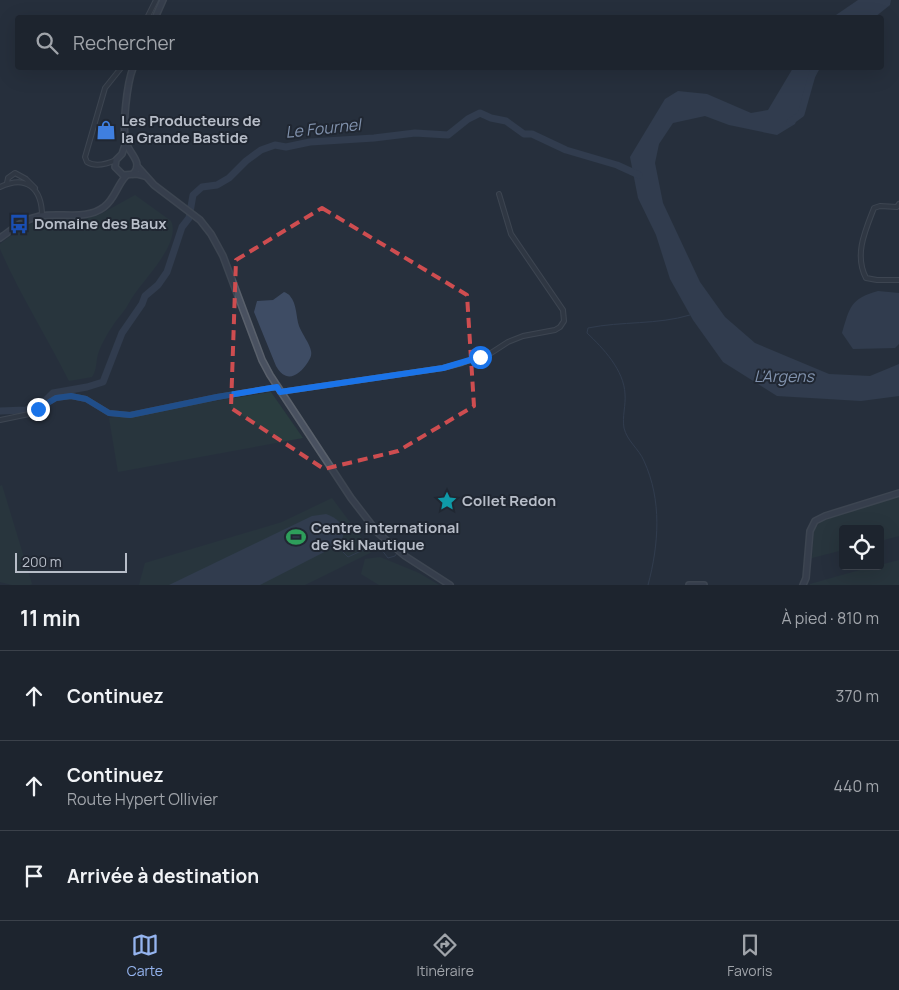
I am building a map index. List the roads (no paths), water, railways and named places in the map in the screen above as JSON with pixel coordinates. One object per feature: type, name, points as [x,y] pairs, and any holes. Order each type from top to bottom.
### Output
[{"type":"main road","points":[[156,15],[163,0]]},
{"type":"main road","points":[[121,182],[115,167],[116,160],[122,154],[126,142],[126,106],[128,84],[132,70]]},
{"type":"main road","points":[[126,142],[136,160],[137,166],[146,176],[160,190],[194,214],[212,234],[223,256],[262,360],[279,390],[363,516],[384,540],[450,585]]},
{"type":"main road","points":[[122,154],[132,155]]},
{"type":"main road","points":[[133,174],[137,166]]},
{"type":"main road","points":[[119,173],[126,176]]},
{"type":"main road","points":[[0,238],[23,222],[42,216],[82,215],[98,210],[111,201],[126,176],[133,174],[146,176]]},
{"type":"main road","points":[[803,585],[806,578],[810,531],[815,521],[824,516],[899,493]]},
{"type":"main road","points":[[689,585],[704,585]]},
{"type":"street","points":[[148,15],[156,0]]},
{"type":"street","points":[[115,167],[106,164],[90,164],[85,157],[105,88],[117,70]]},
{"type":"street","points":[[106,164],[116,160]]},
{"type":"street","points":[[7,183],[8,178],[15,173],[26,179],[41,198],[42,216]]},
{"type":"street","points":[[0,187],[7,183],[20,182],[36,190]]},
{"type":"street","points":[[0,420],[28,414],[56,398],[71,396],[86,399],[109,413],[130,415],[217,397],[443,368],[491,353],[508,342],[523,336],[555,330],[564,321],[563,310],[511,234],[499,194]]},
{"type":"street","points":[[899,204],[897,206],[874,208],[861,243],[863,271],[866,278],[899,280]]},
{"type":"water","points":[[858,0],[891,0],[890,5],[878,15],[836,15]]},
{"type":"water","name":"L'Argens","points":[[792,70],[819,70],[808,90],[795,124],[777,135],[729,125],[705,116],[673,123],[659,144],[655,163],[663,203],[700,282],[725,317],[755,343],[829,374],[870,376],[899,364],[899,396],[861,401],[777,396],[723,362],[693,320],[670,279],[656,235],[638,198],[630,157],[665,99],[678,91],[707,94],[751,113],[768,110]]},
{"type":"water","points":[[878,291],[899,293],[899,344],[895,348],[853,349],[842,333],[852,305],[862,297]]},
{"type":"water","points":[[284,292],[290,296],[294,303],[299,326],[311,352],[309,361],[301,371],[292,376],[284,375],[276,366],[254,312],[257,301],[273,300]]},
{"type":"water","points":[[326,514],[336,519],[342,526],[343,534],[340,544],[260,585],[169,585],[312,516]]},
{"type":"waterway","name":"L'Argens","points":[[790,122],[801,114],[813,70]]},
{"type":"waterway","name":"Le Fournel","points":[[0,411],[26,410],[42,404],[53,393],[103,382],[122,333],[142,304],[145,296],[158,285],[167,272],[182,227],[189,218],[193,195],[202,187],[217,185],[229,178],[246,161],[261,150],[275,145],[286,147],[310,142],[415,133],[448,135],[468,119],[480,113],[491,118],[506,121],[524,134],[532,134],[566,150],[617,165],[639,175]]},
{"type":"waterway","points":[[648,585],[655,554],[657,522],[654,491],[644,461],[624,428],[625,394],[621,376],[612,360],[587,333],[588,328],[665,320],[690,315]]},
{"type":"waterway","points":[[337,546],[348,557],[374,545],[381,549],[388,558],[395,556],[397,553]]},
{"type":"place","name":"Les Producteurs de la Grande Bastide","points":[[106,130]]},
{"type":"place","name":"Domaine des Baux","points":[[19,224]]},
{"type":"place","name":"Collet Redon","points":[[447,501]]},
{"type":"place","name":"Centre international de Ski Nautique","points":[[296,537]]}]
